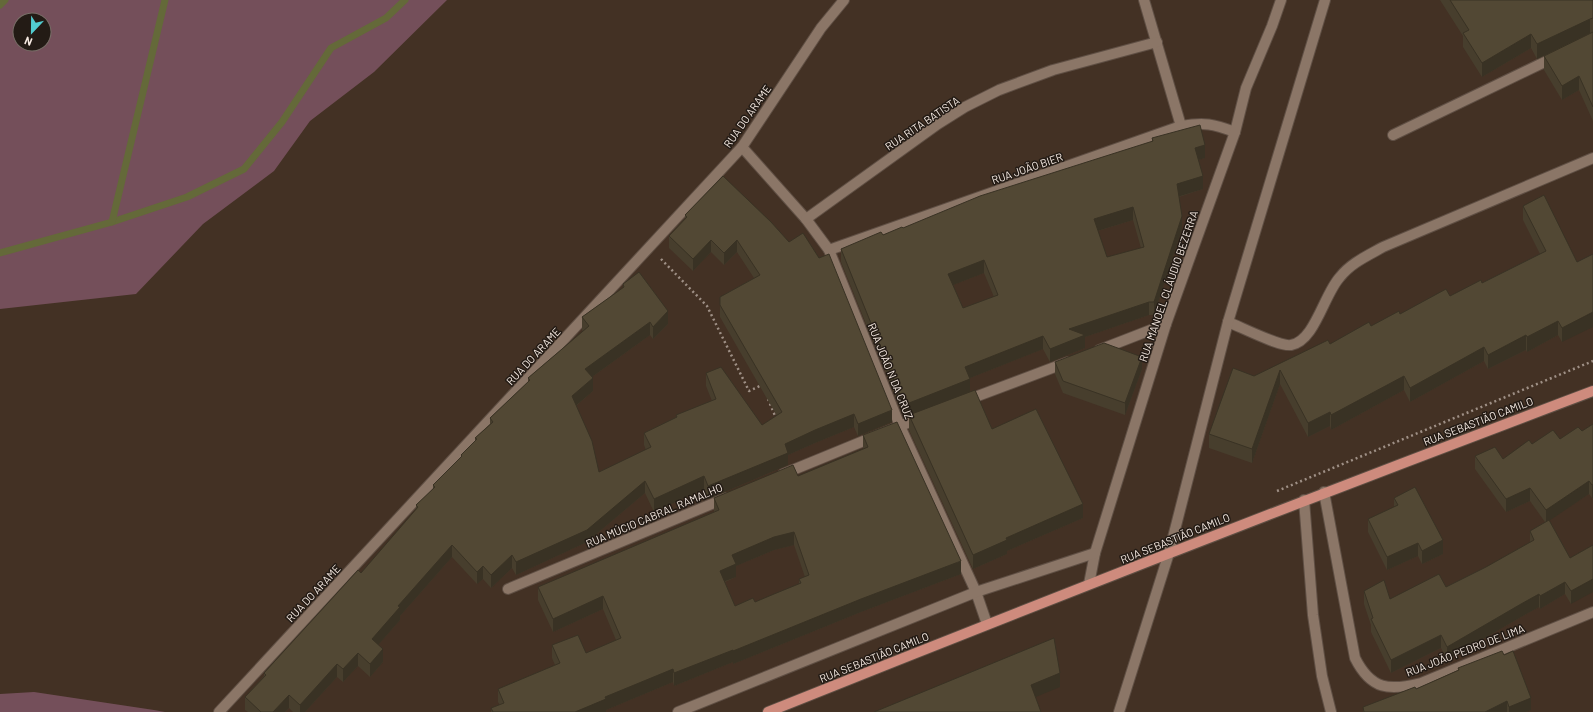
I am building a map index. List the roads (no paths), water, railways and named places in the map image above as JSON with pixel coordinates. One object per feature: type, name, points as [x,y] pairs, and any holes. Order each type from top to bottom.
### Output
[{"type":"main road","name":"RUA SEBASTIÃO CAMILO","points":[[768,712],[987,624],[1324,492],[1593,391]]},
{"type":"street","name":"RUA DO ARAME","points":[[219,712],[742,147],[821,28],[844,0]]},
{"type":"street","points":[[1144,0],[1181,126]]},
{"type":"street","name":"RUA MANOEL CLÁUDIO BEZERRA","points":[[1089,584],[1096,553],[1166,324],[1235,132],[1246,88],[1272,26],[1281,0]]},
{"type":"street","points":[[1119,712],[1169,553],[1228,322],[1325,0]]},
{"type":"street","name":"RUA RITA BATISTA","points":[[806,219],[938,124],[965,107],[999,90],[1053,70],[1157,42]]},
{"type":"street","points":[[1393,134],[1564,52]]},
{"type":"street","name":"RUA JOÃO BIER","points":[[829,250],[1181,126],[1197,123],[1212,124],[1235,132]]},
{"type":"street","name":"RUA JOÃO N DA CRUZ","points":[[742,147],[806,219],[829,250],[900,426],[976,592],[987,624]]},
{"type":"street","points":[[1228,322],[1280,344],[1290,345],[1301,342],[1309,333],[1329,292],[1339,278],[1349,267],[1360,260],[1382,247],[1593,158]]},
{"type":"street","points":[[1092,352],[1166,324]]},
{"type":"street","points":[[959,403],[1078,358]]},
{"type":"street","points":[[775,478],[930,414]]},
{"type":"street","name":"RUA JOÃO PEDRO DE LIMA","points":[[1324,492],[1355,658],[1362,671],[1373,682],[1387,687],[1403,687],[1421,683],[1593,612]]},
{"type":"street","name":"RUA MÚCIO CABRAL RAMALHO","points":[[508,588],[732,496]]},
{"type":"street","points":[[1304,500],[1313,615],[1322,676],[1331,712]]},
{"type":"street","name":"RUA SEBASTIÃO CAMILO","points":[[678,712],[976,592],[1096,553]]},
{"type":"waterway","points":[[0,5],[5,0]]},
{"type":"waterway","points":[[0,253],[112,222],[165,0]]},
{"type":"waterway","points":[[112,222],[187,197],[244,169],[282,122],[331,48],[386,18],[405,0]]}]
